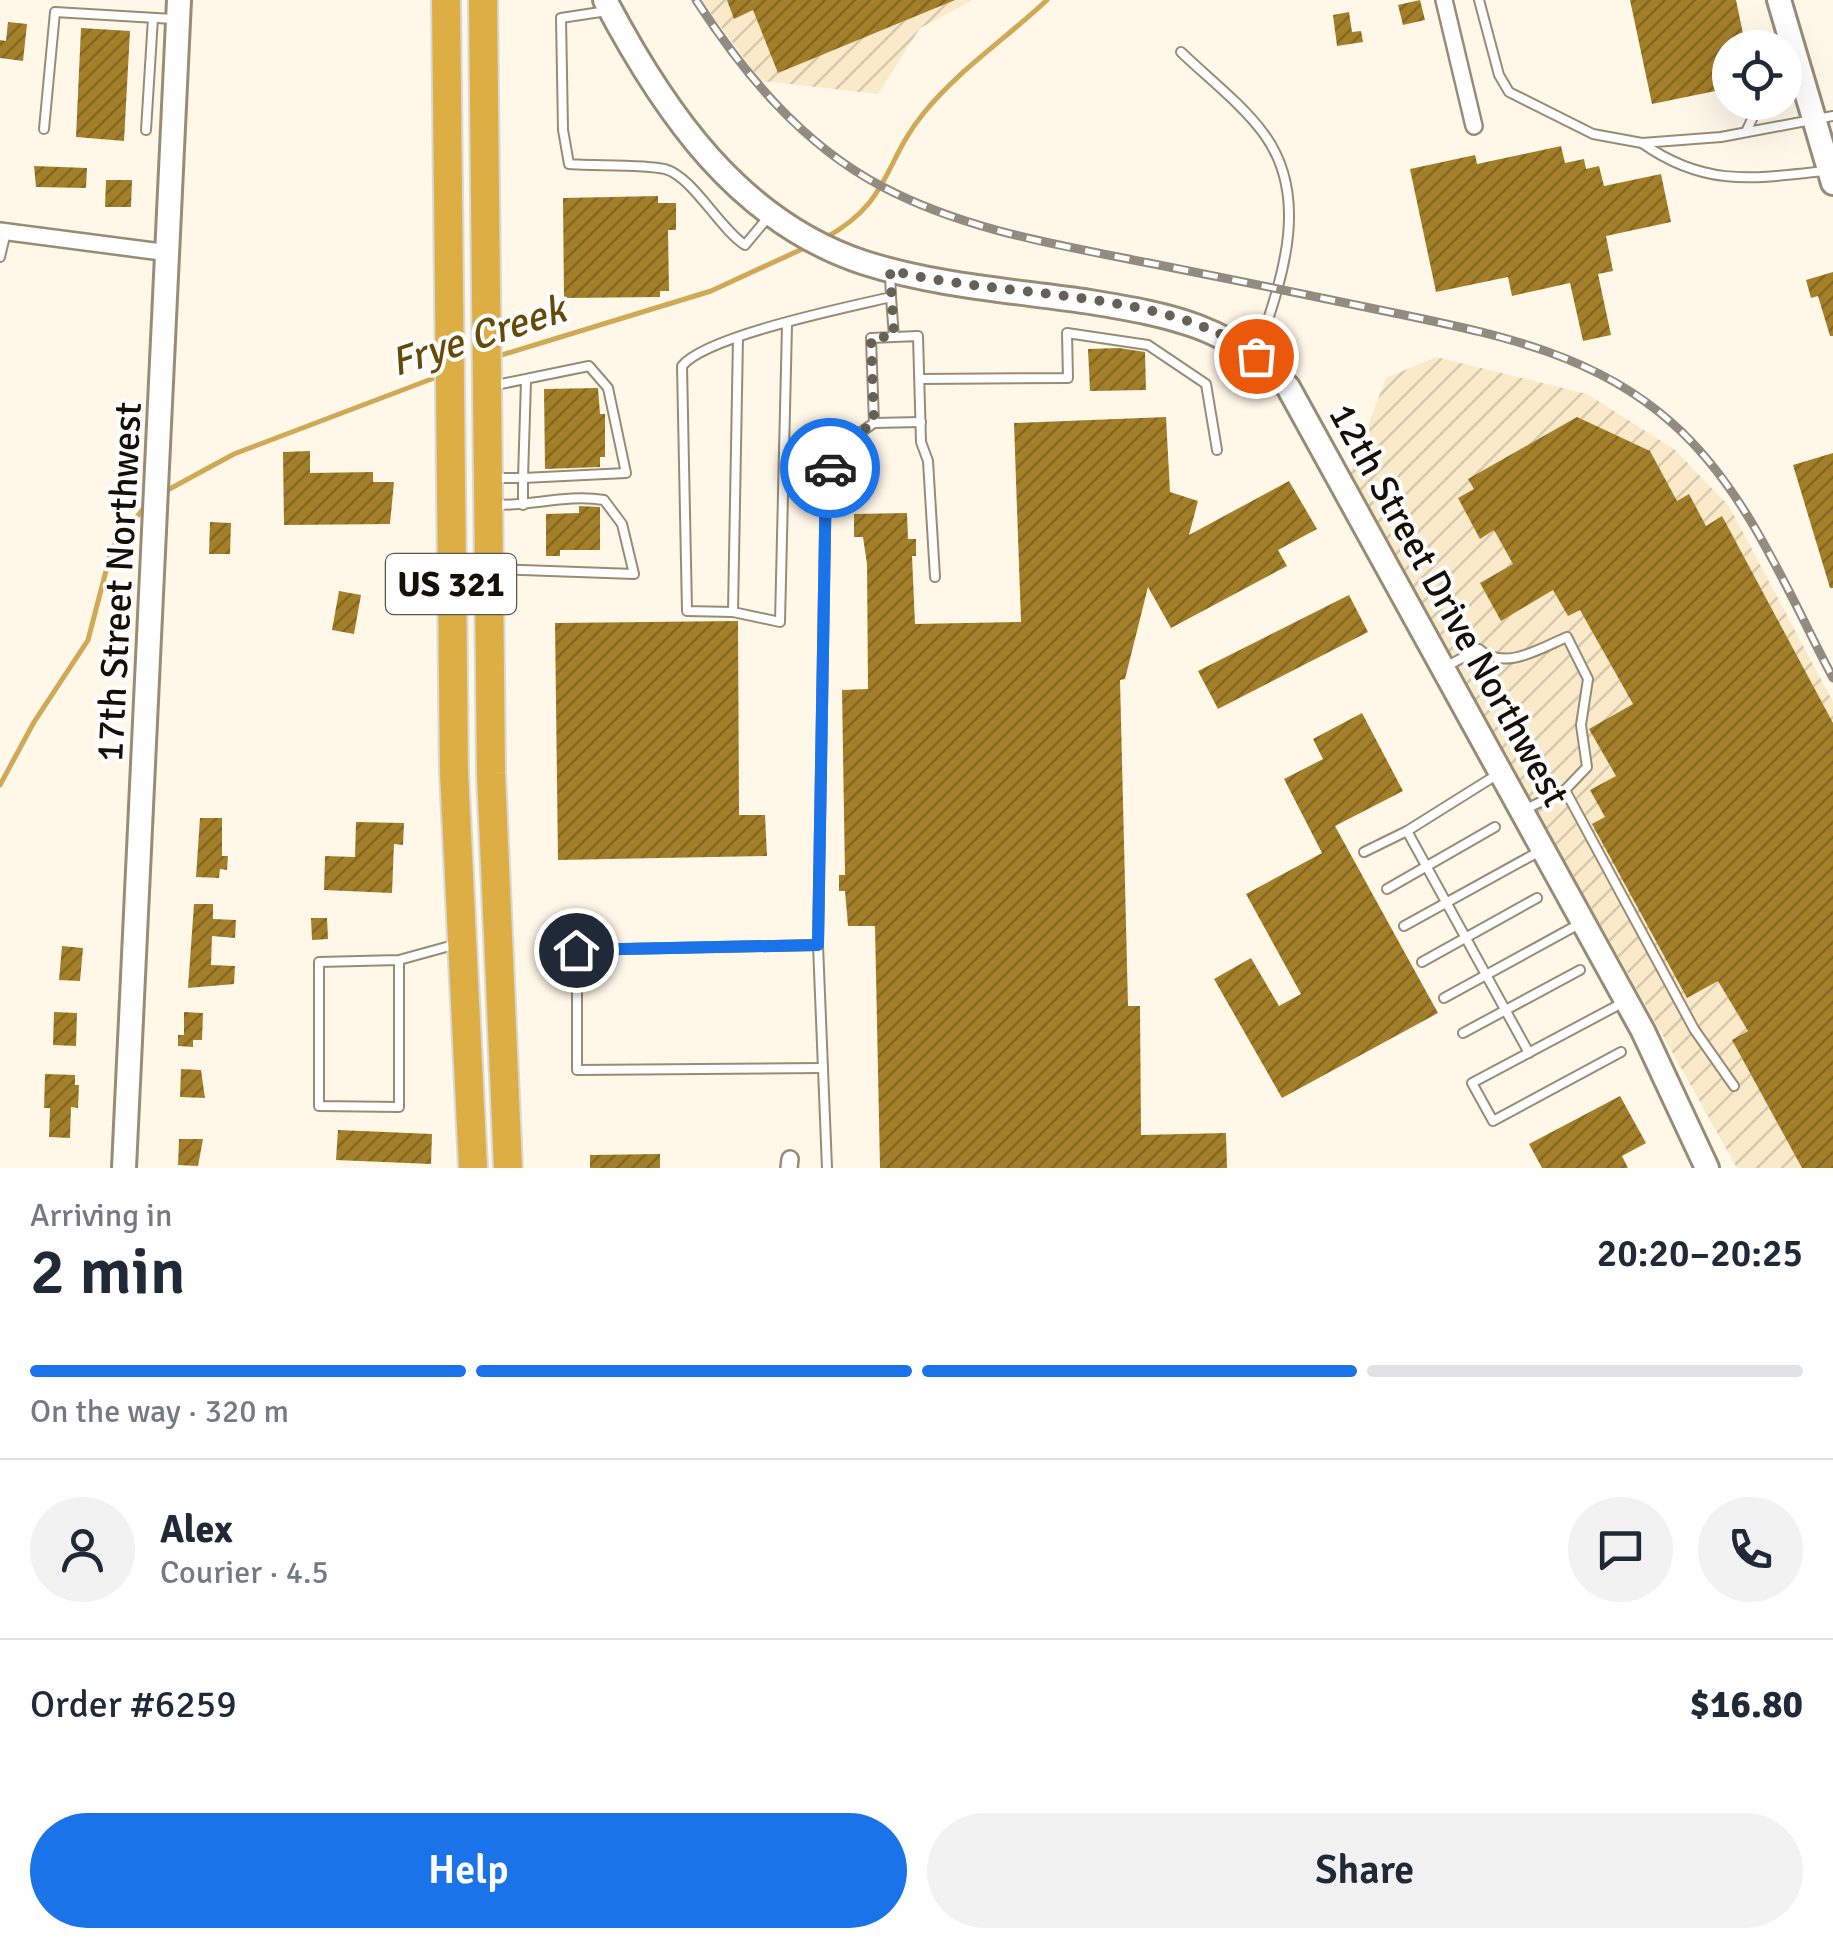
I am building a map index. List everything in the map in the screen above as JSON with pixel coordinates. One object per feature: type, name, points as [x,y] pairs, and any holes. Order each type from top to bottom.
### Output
[{"type":"highway","name":"US 321","points":[[446,0],[451,568],[461,943],[474,1168]]},
{"type":"highway","name":"US 321","points":[[483,0],[488,569],[498,969],[508,1168]]},
{"type":"street","points":[[1444,0],[1474,126]]},
{"type":"street","points":[[1779,0],[1784,30]]},
{"type":"street","name":"12th Street Drive Northwest","points":[[608,5],[683,128],[732,183],[798,233],[832,250],[890,270],[1150,312],[1198,325],[1238,342],[1288,387],[1626,1001],[1707,1168]]},
{"type":"street","name":"17th Street Northwest","points":[[124,1168],[179,10]]},
{"type":"street","points":[[1802,90],[1823,118],[1831,177]]},
{"type":"street","points":[[3,231],[169,253]]},
{"type":"lane","points":[[1479,0],[1499,75],[1509,92],[1592,134],[1642,143],[1746,132],[1823,118]]},
{"type":"lane","points":[[608,5],[561,18],[563,130],[569,164],[667,170],[706,204],[728,233],[745,244],[770,215]]},
{"type":"lane","points":[[44,130],[55,12],[153,18],[179,10]]},
{"type":"lane","points":[[146,130],[153,18]]},
{"type":"lane","points":[[1181,52],[1263,133],[1283,168],[1290,213],[1288,240],[1256,356]]},
{"type":"lane","points":[[1746,132],[1752,120]]},
{"type":"lane","points":[[1642,143],[1670,163],[1731,178],[1831,177]]},
{"type":"lane","points":[[0,257],[3,231]]},
{"type":"lane","points":[[890,270],[894,336]]},
{"type":"lane","points":[[786,325],[780,622],[732,612],[686,611],[682,366],[692,354],[738,338],[786,325],[891,298]]},
{"type":"lane","points":[[920,379],[1068,378],[1067,333],[1148,345],[1206,384],[1217,450]]},
{"type":"lane","points":[[874,423],[871,338],[918,336],[921,422],[928,460],[935,578]]},
{"type":"lane","points":[[732,612],[738,338]]},
{"type":"lane","points":[[486,386],[589,366],[608,388],[626,473],[522,478],[487,492]]},
{"type":"lane","points":[[523,506],[526,381]]},
{"type":"lane","points":[[827,1168],[818,945],[826,473],[851,438],[874,423],[921,422]]},
{"type":"lane","points":[[451,568],[634,574],[622,524],[604,500],[565,498],[523,506],[487,492]]},
{"type":"lane","points":[[1444,668],[1478,649],[1492,657],[1518,658],[1566,636],[1588,680],[1581,725],[1587,767],[1565,790],[1522,811]]},
{"type":"lane","points":[[1364,852],[1501,772]]},
{"type":"lane","points":[[1565,790],[1694,1028],[1734,1086]]},
{"type":"lane","points":[[1387,889],[1495,827]]},
{"type":"lane","points":[[1407,830],[1529,1053]]},
{"type":"lane","points":[[1404,926],[1543,850]]},
{"type":"lane","points":[[1422,962],[1537,898]]},
{"type":"lane","points":[[1444,998],[1583,922]]},
{"type":"lane","points":[[399,960],[399,1107],[319,1106],[319,962],[399,960],[461,943]]},
{"type":"lane","points":[[818,945],[576,950],[576,1070],[824,1068]]},
{"type":"lane","points":[[1463,1033],[1580,970]]},
{"type":"lane","points":[[1621,1052],[1493,1121],[1472,1083],[1626,1001]]},
{"type":"shaded area","points":[[701,0],[973,0],[920,28],[878,94],[761,81]]},
{"type":"shaded area","points":[[1436,357],[1587,394],[1674,449],[1729,506],[1833,702],[1833,1168],[1737,1168],[1349,476],[1386,378]]},
{"type":"building","points":[[727,0],[955,0],[778,73],[753,10],[734,19]]},
{"type":"building","points":[[1420,0],[1425,20],[1403,25],[1398,5]]},
{"type":"building","points":[[1630,0],[1736,0],[1742,30],[1712,30],[1712,92],[1652,104]]},
{"type":"building","points":[[1349,12],[1352,32],[1361,31],[1363,42],[1337,46],[1333,15]]},
{"type":"building","points":[[8,22],[27,24],[23,61],[0,58],[0,40],[6,41]]},
{"type":"building","points":[[81,28],[130,31],[124,141],[76,137]]},
{"type":"building","points":[[1561,146],[1565,163],[1584,159],[1586,169],[1599,166],[1604,186],[1661,174],[1671,222],[1606,236],[1613,271],[1598,274],[1611,335],[1583,341],[1570,283],[1512,296],[1508,277],[1436,292],[1410,169],[1475,155],[1477,164]]},
{"type":"building","points":[[34,166],[87,168],[86,188],[36,187]]},
{"type":"building","points":[[106,180],[132,180],[131,207],[105,207]]},
{"type":"building","points":[[658,196],[658,203],[676,203],[676,230],[668,230],[669,291],[660,291],[660,297],[564,298],[563,198]]},
{"type":"building","points":[[1833,272],[1830,336],[1818,296],[1811,298],[1806,280]]},
{"type":"building","points":[[1088,349],[1145,352],[1146,390],[1090,391]]},
{"type":"building","points":[[598,388],[600,414],[605,414],[605,457],[600,457],[600,467],[545,469],[544,389]]},
{"type":"building","points":[[1166,417],[1170,492],[1198,501],[1189,535],[1289,481],[1317,529],[1278,550],[1287,566],[1171,628],[1148,587],[1125,679],[1120,680],[1128,1006],[1140,1006],[1141,1135],[1226,1133],[1227,1168],[880,1168],[875,926],[848,926],[845,891],[839,891],[839,875],[845,875],[842,690],[868,689],[867,564],[863,537],[854,537],[854,514],[907,513],[908,539],[916,539],[916,556],[912,556],[915,624],[1021,622],[1014,423]]},
{"type":"building","points":[[1577,417],[1650,451],[1677,501],[1689,494],[1706,526],[1722,516],[1833,723],[1833,1168],[1802,1168],[1732,1040],[1748,1031],[1718,981],[1687,998],[1592,824],[1605,817],[1590,790],[1616,776],[1589,729],[1633,704],[1580,610],[1568,616],[1553,590],[1501,621],[1480,583],[1513,564],[1494,530],[1480,539],[1458,498],[1474,489],[1468,479]]},
{"type":"building","points":[[310,451],[310,473],[373,472],[373,482],[394,482],[390,524],[284,525],[283,452]]},
{"type":"building","points":[[1833,453],[1833,588],[1830,588],[1793,465]]},
{"type":"building","points":[[579,506],[600,507],[600,550],[560,550],[560,556],[546,556],[546,514],[579,513]]},
{"type":"building","points":[[210,522],[231,523],[230,554],[209,554]]},
{"type":"building","points":[[339,591],[361,595],[354,634],[332,630]]},
{"type":"building","points":[[1349,595],[1368,632],[1218,709],[1198,671]]},
{"type":"building","points":[[738,621],[739,815],[765,815],[767,856],[558,860],[555,623]]},
{"type":"building","points":[[1362,713],[1403,791],[1335,826],[1438,1013],[1282,1098],[1214,979],[1251,958],[1279,1006],[1301,994],[1246,894],[1322,853],[1284,779],[1323,759],[1313,739]]},
{"type":"building","points":[[200,818],[222,818],[222,856],[228,856],[227,870],[220,869],[219,878],[196,877]]},
{"type":"building","points":[[356,822],[404,823],[403,845],[394,844],[392,893],[324,890],[325,856],[355,857]]},
{"type":"building","points":[[194,904],[213,904],[213,919],[236,920],[235,938],[212,936],[211,965],[235,966],[234,984],[188,988]]},
{"type":"building","points":[[311,918],[327,918],[328,939],[312,940]]},
{"type":"building","points":[[62,946],[83,948],[80,981],[59,980]]},
{"type":"building","points":[[54,1012],[77,1013],[76,1046],[53,1045]]},
{"type":"building","points":[[184,1012],[203,1013],[202,1040],[193,1040],[193,1047],[178,1046],[178,1035],[184,1035]]},
{"type":"building","points":[[181,1069],[201,1070],[205,1098],[180,1097]]},
{"type":"building","points":[[45,1074],[75,1075],[75,1085],[79,1085],[78,1108],[71,1107],[70,1138],[49,1137],[50,1108],[44,1108]]},
{"type":"building","points":[[1620,1096],[1646,1143],[1622,1156],[1628,1168],[1542,1168],[1529,1144]]},
{"type":"building","points":[[338,1130],[432,1134],[431,1164],[336,1160]]},
{"type":"building","points":[[179,1139],[203,1139],[198,1166],[178,1165]]},
{"type":"building","points":[[660,1154],[660,1168],[590,1168],[590,1155]]},
{"type":"waterway","name":"Frye Creek","points":[[825,238],[863,210],[884,181],[910,132],[937,98],[1047,0]]},
{"type":"waterway","name":"Frye Creek","points":[[495,357],[711,291],[811,245]]},
{"type":"waterway","name":"Frye Creek","points":[[164,492],[234,454],[442,375]]},
{"type":"waterway","name":"Frye Creek","points":[[0,785],[34,722],[88,640],[112,548],[147,504]]},
{"type":"railway","points":[[696,0],[755,80],[800,128],[852,169],[913,201],[978,225],[1046,242],[1480,332],[1548,352],[1613,381],[1672,423],[1722,478],[1763,543],[1833,678]]},
{"type":"way so far","points":[[830,468],[851,438],[874,423],[871,338],[894,336],[890,270],[1150,312],[1198,325],[1238,342],[1256,356]]},
{"type":"route","points":[[576,950],[818,945],[826,473],[830,468]]}]
